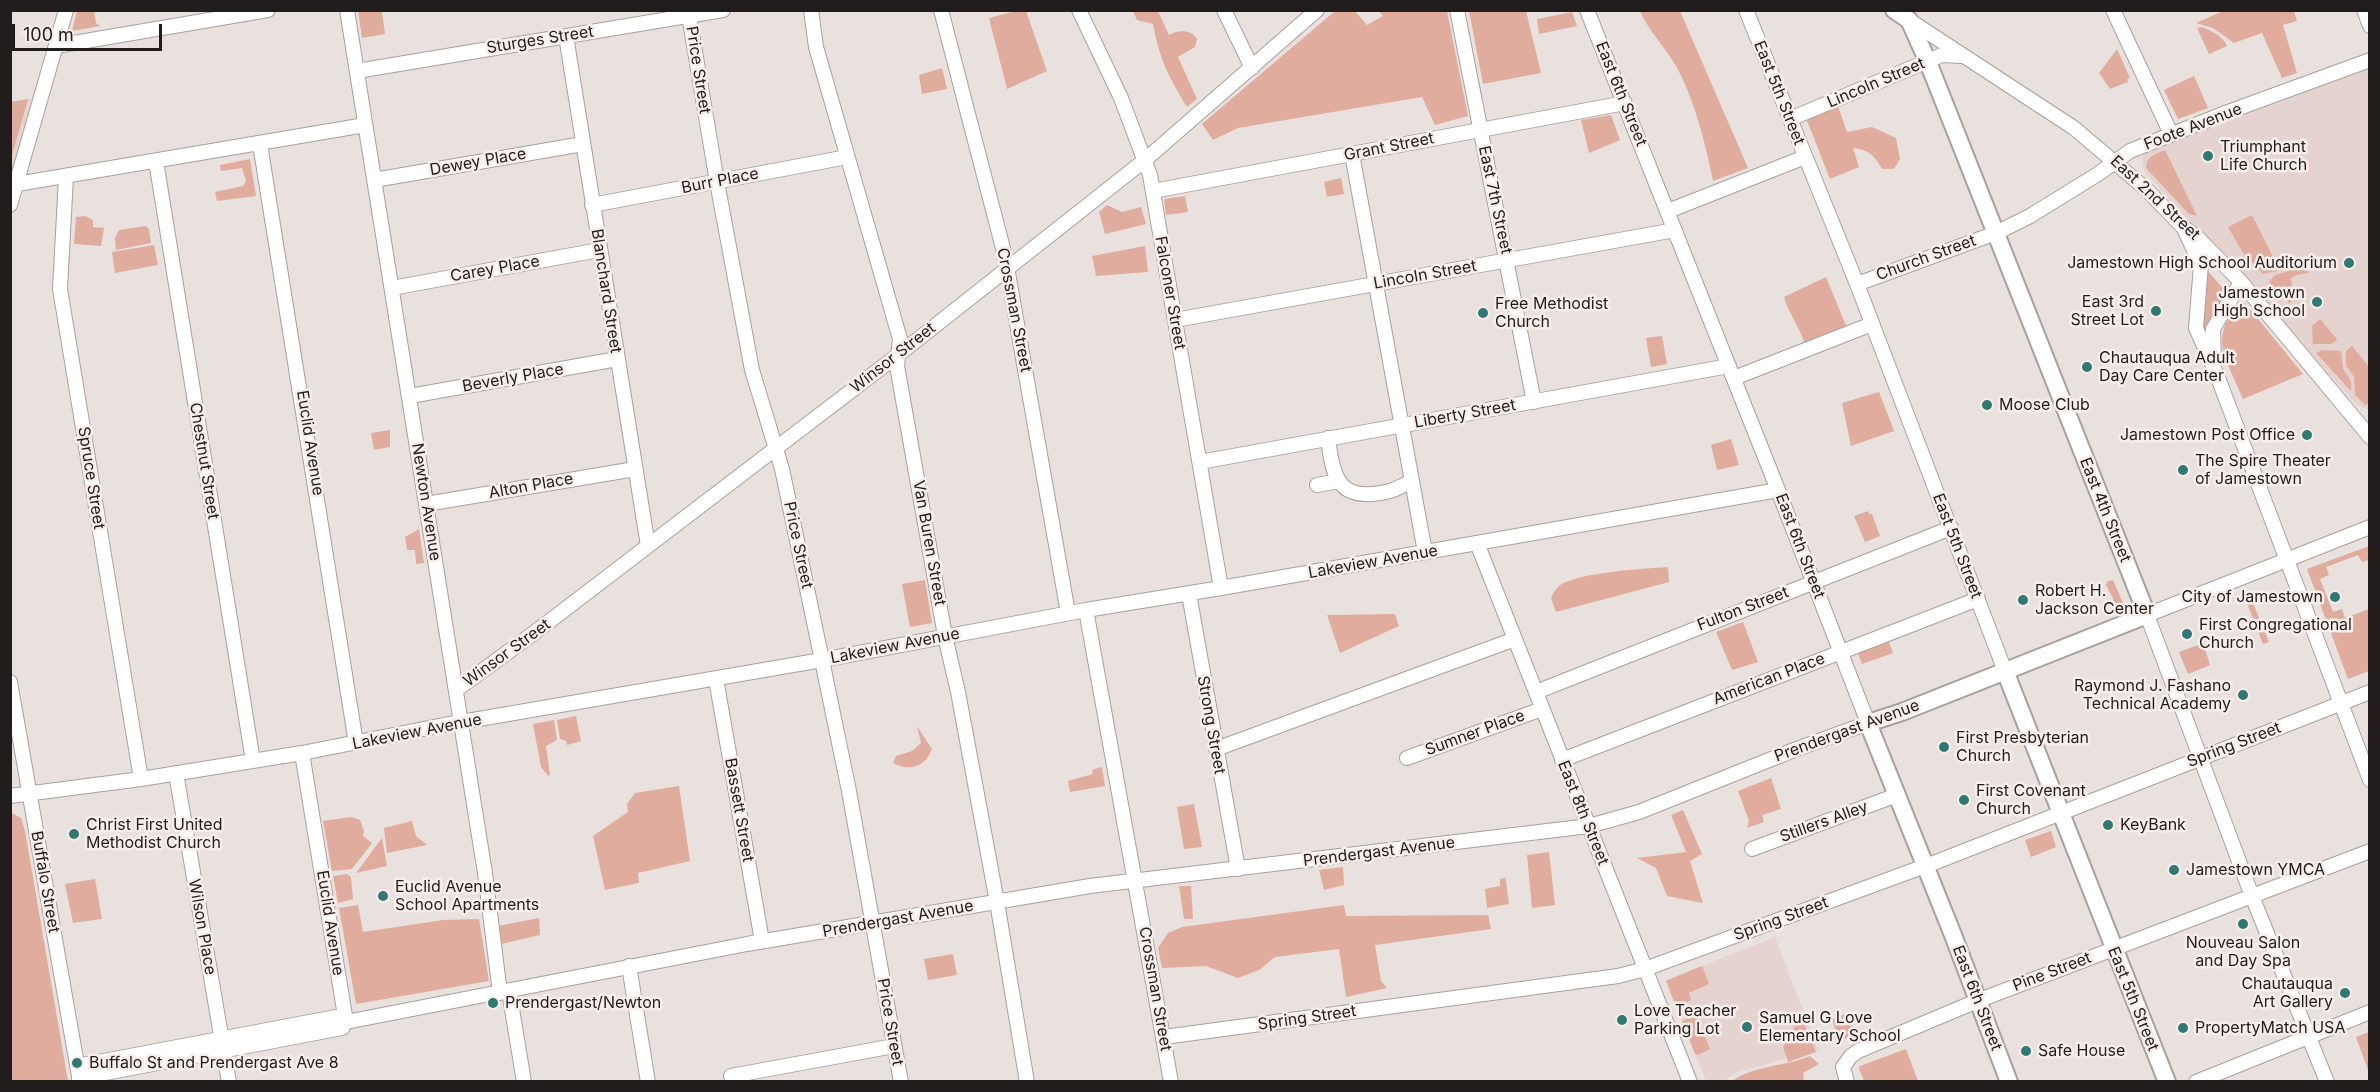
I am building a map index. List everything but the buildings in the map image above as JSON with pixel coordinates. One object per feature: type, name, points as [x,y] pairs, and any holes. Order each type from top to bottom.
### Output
[{"type":"main road","name":"East 2nd Street","points":[[1894,10],[1909,21]]},
{"type":"main road","name":"East 4th Street","points":[[1909,21],[1928,62],[2147,615]]},
{"type":"main road","name":"Prendergast Avenue","points":[[1868,723],[1902,712],[2147,615]]},
{"type":"main road","name":"East 5th Street","points":[[2005,671],[2167,1082]]},
{"type":"main road","name":"East 6th Street","points":[[1868,723],[2009,1082]]},
{"type":"street","points":[[10,205],[66,10]]},
{"type":"street","points":[[56,46],[268,10]]},
{"type":"street","name":"Newton Avenue","points":[[347,10],[456,690],[488,896],[489,923],[524,1082]]},
{"type":"street","name":"Sturges Street","points":[[357,71],[723,10]]},
{"type":"street","name":"Van Buren Street","points":[[811,10],[816,47],[900,339],[897,364],[945,636],[958,692],[997,902],[1027,1082]]},
{"type":"street","name":"Crossman Street","points":[[941,10],[1007,269],[1068,613]]},
{"type":"street","name":"Falconer Street","points":[[1079,10],[1121,98],[1146,160],[1221,588]]},
{"type":"street","points":[[1224,10],[1252,68]]},
{"type":"street","name":"Winsor Street","points":[[456,690],[776,449],[1146,160],[1317,10]]},
{"type":"street","name":"East 7th Street","points":[[1457,10],[1533,395]]},
{"type":"street","name":"East 6th Street","points":[[1587,10],[1675,230],[1736,372],[1868,723]]},
{"type":"street","name":"East 5th Street","points":[[1746,10],[1857,284],[2005,671]]},
{"type":"street","points":[[2113,10],[2171,134]]},
{"type":"street","points":[[2364,10],[2370,26]]},
{"type":"street","name":"Price Street","points":[[689,14],[752,370],[776,449],[822,660],[901,1082]]},
{"type":"street","name":"East 2nd Street","points":[[1909,21],[2072,127],[2117,162],[2183,227],[2198,237],[2241,282],[2364,420],[2370,437]]},
{"type":"street","name":"Blanchard Street","points":[[566,36],[648,546]]},
{"type":"street","name":"Lincoln Street","points":[[1790,119],[1942,55],[1964,57]]},
{"type":"street","name":"Foote Avenue","points":[[1996,233],[2030,216],[2117,162],[2130,151],[2370,60]]},
{"type":"street","name":"Grant Street","points":[[1153,191],[1625,103]]},
{"type":"street","points":[[17,184],[365,125]]},
{"type":"street","name":"Euclid Avenue","points":[[260,144],[356,743]]},
{"type":"street","name":"Dewey Place","points":[[374,180],[582,144]]},
{"type":"street","points":[[1352,154],[1425,552]]},
{"type":"street","name":"Burr Place","points":[[592,205],[847,157]]},
{"type":"street","points":[[1668,211],[1805,157]]},
{"type":"street","name":"Chestnut Street","points":[[156,161],[253,761]]},
{"type":"street","name":"Spruce Street","points":[[66,177],[60,289],[141,779]]},
{"type":"street","points":[[2183,227],[2201,265],[2196,328],[2217,375],[2370,780]]},
{"type":"street","name":"Lincoln Street","points":[[1175,320],[1675,230]]},
{"type":"street","name":"Church Street","points":[[1857,284],[1996,233]]},
{"type":"street","name":"Carey Place","points":[[392,288],[599,250]]},
{"type":"street","points":[[2217,375],[2212,347],[2213,329],[2241,282]]},
{"type":"street","name":"Liberty Street","points":[[1200,462],[1401,425],[1533,395],[1736,372],[1872,324]]},
{"type":"street","name":"Beverly Place","points":[[410,396],[617,359]]},
{"type":"street","points":[[1328,438],[1331,461],[1339,481],[1351,493],[1361,495],[1391,491],[1412,482]]},
{"type":"street","name":"Alton Place","points":[[426,504],[635,469]]},
{"type":"street","points":[[1317,485],[1339,481]]},
{"type":"street","name":"Lakeview Avenue","points":[[10,796],[141,779],[356,743],[462,729],[1068,613],[1189,594],[1779,490]]},
{"type":"street","name":"Prendergast Avenue","points":[[2147,615],[2370,527]]},
{"type":"street","name":"Fulton Street","points":[[1536,692],[1951,528]]},
{"type":"street","name":"East 8th Street","points":[[1477,543],[1690,1082]]},
{"type":"street","name":"Strong Street","points":[[1189,594],[1237,862]]},
{"type":"street","name":"American Place","points":[[1562,760],[1977,599]]},
{"type":"street","name":"Crossman Street","points":[[1086,610],[1171,1082]]},
{"type":"street","name":"East 4th Street","points":[[2147,615],[2252,896],[2327,1082]]},
{"type":"street","points":[[1216,749],[1515,639]]},
{"type":"street","name":"Bassett Street","points":[[716,679],[762,941]]},
{"type":"street","name":"Buffalo Street","points":[[10,682],[79,1075]]},
{"type":"street","name":"Spring Street","points":[[1164,1037],[1618,976],[1645,969],[1925,866],[2370,692]]},
{"type":"street","name":"Sumner Place","points":[[1407,758],[1542,709]]},
{"type":"street","name":"Prendergast Avenue","points":[[79,1075],[222,1045],[336,1017],[346,1022],[762,941],[1090,886],[1237,862],[1589,826],[1639,812],[1868,723]]},
{"type":"street","name":"Euclid Avenue","points":[[302,753],[346,1022]]},
{"type":"street","name":"Wilson Place","points":[[176,773],[229,1082]]},
{"type":"street","name":"Stillers Alley","points":[[1752,849],[1897,795]]},
{"type":"street","name":"Pine Street","points":[[1847,1082],[1843,1067],[1858,1051],[1977,1001],[2370,851]]},
{"type":"street","points":[[629,966],[648,1082]]},
{"type":"street","points":[[2196,1082],[2308,1035],[2370,1012]]},
{"type":"street","points":[[731,1076],[894,1046]]},
{"type":"street","points":[[776,1067],[778,1082]]},
{"type":"shaded area","points":[[1020,10],[1026,11],[1047,71],[1007,89],[989,18]]},
{"type":"shaded area","points":[[77,11],[94,11],[96,23],[100,26],[72,31]]},
{"type":"shaded area","points":[[358,11],[382,11],[385,34],[362,38]]},
{"type":"shaded area","points":[[1133,11],[1158,11],[1169,35],[1184,31],[1191,33],[1197,39],[1195,47],[1178,57],[1197,99],[1187,107],[1166,67],[1153,24],[1137,20]]},
{"type":"shaded area","points":[[1335,11],[1355,11],[1367,25],[1383,16],[1379,11],[1447,11],[1468,116],[1435,125],[1422,97],[1238,128],[1213,140],[1202,124]]},
{"type":"shaded area","points":[[1469,11],[1526,11],[1541,73],[1483,84]]},
{"type":"shaded area","points":[[1640,11],[1680,11],[1748,168],[1713,181],[1703,137],[1688,92],[1676,66],[1647,25]]},
{"type":"shaded area","points":[[2223,11],[2294,11],[2297,21],[2283,25],[2297,73],[2282,78],[2262,33],[2234,43],[2213,28],[2196,23]]},
{"type":"shaded area","points":[[1572,12],[1577,26],[1539,34],[1537,19]]},
{"type":"shaded area","points":[[2202,27],[2220,37],[2227,46],[2209,54],[2197,28]]},
{"type":"shaded area","points":[[2117,49],[2130,78],[2127,79],[2128,82],[2110,89],[2099,73]]},
{"type":"shaded area","points":[[942,68],[947,89],[922,94],[919,75]]},
{"type":"shaded area","name":"Jamestown High School","points":[[2369,69],[2369,409],[2366,409],[2358,406],[2144,171],[2142,164],[2144,153],[2151,148]]},
{"type":"shaded area","points":[[2194,76],[2208,108],[2178,119],[2164,90]]},
{"type":"shaded area","points":[[28,99],[11,159],[11,102]]},
{"type":"shaded area","points":[[32,99],[11,177],[11,102]]},
{"type":"shaded area","points":[[1838,106],[1847,132],[1872,127],[1896,138],[1900,159],[1894,169],[1882,169],[1871,154],[1853,148],[1859,167],[1830,179],[1806,118]]},
{"type":"shaded area","points":[[1611,115],[1620,140],[1589,153],[1581,120]]},
{"type":"shaded area","points":[[2165,150],[2197,216],[2189,214],[2147,169],[2149,159]]},
{"type":"shaded area","points":[[250,159],[256,196],[217,201],[215,192],[243,186],[246,181],[242,168],[221,171],[220,165]]},
{"type":"shaded area","points":[[1341,178],[1344,194],[1327,197],[1324,182]]},
{"type":"shaded area","points":[[1185,196],[1188,212],[1166,215],[1164,199]]},
{"type":"shaded area","points":[[1107,205],[1122,212],[1141,207],[1146,224],[1105,234],[1099,212]]},
{"type":"shaded area","points":[[85,216],[93,220],[93,227],[104,228],[101,246],[74,244],[76,217]]},
{"type":"shaded area","points":[[2250,216],[2253,217],[2279,269],[2277,271],[2263,274],[2243,253],[2228,227]]},
{"type":"shaded area","points":[[146,226],[149,229],[151,243],[116,250],[115,238],[119,230]]},
{"type":"shaded area","points":[[154,245],[158,265],[115,273],[112,252]]},
{"type":"shaded area","points":[[1145,246],[1148,272],[1096,276],[1092,256]]},
{"type":"shaded area","points":[[2305,265],[2308,273],[2296,275],[2290,279],[2291,291],[2299,295],[2289,303],[2269,282],[2274,276]]},
{"type":"shaded area","points":[[2205,268],[2228,294],[2204,329],[2198,326]]},
{"type":"shaded area","points":[[1826,277],[1847,328],[1805,344],[1784,297]]},
{"type":"shaded area","points":[[2245,303],[2303,374],[2243,399],[2226,360],[2222,337],[2225,325]]},
{"type":"shaded area","points":[[2320,319],[2337,339],[2331,344],[2313,344],[2312,326]]},
{"type":"shaded area","points":[[1662,336],[1667,364],[1651,367],[1646,338]]},
{"type":"shaded area","points":[[2352,346],[2369,367],[2369,404],[2365,405],[2355,395],[2354,377],[2346,365],[2346,351]]},
{"type":"shaded area","points":[[2322,350],[2341,351],[2343,369],[2351,381],[2351,391],[2316,353]]},
{"type":"shaded area","points":[[1879,392],[1894,431],[1851,446],[1842,403]]},
{"type":"shaded area","points":[[390,430],[390,447],[374,450],[371,433]]},
{"type":"shaded area","points":[[1731,439],[1739,465],[1717,470],[1711,445]]},
{"type":"shaded area","points":[[1868,511],[1872,514],[1880,536],[1865,542],[1854,516]]},
{"type":"shaded area","points":[[419,529],[424,563],[416,564],[415,550],[407,550],[405,537]]},
{"type":"shaded area","points":[[2369,546],[2369,560],[2362,562],[2358,555],[2326,567],[2329,575],[2320,579],[2333,612],[2342,609],[2345,618],[2369,609],[2369,671],[2348,679],[2307,569]]},
{"type":"shaded area","points":[[1668,567],[1669,582],[1556,612],[1551,598],[1560,585],[1572,580],[1613,572]]},
{"type":"shaded area","points":[[925,580],[932,623],[910,627],[902,584]]},
{"type":"shaded area","points":[[2113,580],[2123,603],[2113,608],[2113,598],[2106,585],[2108,581]]},
{"type":"shaded area","points":[[2248,591],[2269,642],[2263,644],[2243,593]]},
{"type":"shaded area","points":[[1395,614],[1399,626],[1340,653],[1327,615]]},
{"type":"shaded area","points":[[1743,622],[1758,662],[1732,670],[1716,632]]},
{"type":"shaded area","points":[[1887,637],[1893,653],[1862,664],[1856,649]]},
{"type":"shaded area","points":[[2203,643],[2210,665],[2188,674],[2179,652]]},
{"type":"shaded area","points":[[576,716],[581,741],[567,745],[566,741],[560,739],[557,720]]},
{"type":"shaded area","points":[[554,720],[557,740],[546,746],[550,775],[548,776],[541,767],[533,724]]},
{"type":"shaded area","points":[[917,726],[932,749],[929,755],[916,766],[905,767],[893,763],[896,756],[912,751],[921,743]]},
{"type":"shaded area","points":[[1102,767],[1105,786],[1070,792],[1068,781],[1093,774],[1092,770]]},
{"type":"shaded area","points":[[1771,778],[1781,809],[1762,815],[1764,822],[1747,828],[1749,821],[1738,791]]},
{"type":"shaded area","points":[[679,786],[690,861],[638,873],[639,883],[605,890],[593,836],[628,812],[627,804],[635,793]]},
{"type":"shaded area","points":[[1194,804],[1202,847],[1184,849],[1177,807]]},
{"type":"shaded area","points":[[1683,810],[1702,854],[1690,861],[1703,903],[1667,896],[1656,868],[1637,858],[1686,852],[1671,815]]},
{"type":"shaded area","points":[[10,812],[21,818],[25,831],[68,1081],[11,1081]]},
{"type":"shaded area","points":[[351,817],[360,820],[364,831],[363,836],[372,843],[352,869],[332,871],[323,821]]},
{"type":"shaded area","points":[[412,821],[416,836],[427,845],[387,853],[384,828]]},
{"type":"shaded area","points":[[2051,831],[2056,847],[2031,857],[2025,840]]},
{"type":"shaded area","points":[[382,838],[387,866],[356,873]]},
{"type":"shaded area","points":[[1549,852],[1555,905],[1532,908],[1527,855]]},
{"type":"shaded area","points":[[1343,867],[1344,885],[1324,890],[1319,870]]},
{"type":"shaded area","points":[[347,874],[351,877],[353,899],[338,903],[333,876]]},
{"type":"shaded area","points":[[1505,874],[1509,904],[1487,908],[1485,889],[1500,886],[1500,879],[1505,878]]},
{"type":"shaded area","points":[[95,879],[102,919],[73,923],[65,884]]},
{"type":"shaded area","points":[[1179,886],[1191,886],[1193,919],[1184,919]]},
{"type":"shaded area","points":[[358,905],[363,932],[443,920],[479,919],[489,981],[356,1004],[339,908]]},
{"type":"shaded area","points":[[1344,905],[1346,916],[1488,915],[1491,929],[1375,945],[1381,981],[1387,988],[1346,997],[1339,949],[1275,957],[1259,970],[1238,978],[1206,966],[1162,968],[1158,948],[1168,933],[1182,927]]},
{"type":"shaded area","points":[[539,918],[540,935],[501,944],[498,926]]},
{"type":"shaded area","name":"Samuel G Love Elementary School","points":[[1775,937],[1818,1050],[1737,1072],[1724,1081],[1706,1081],[1666,980]]},
{"type":"shaded area","points":[[953,954],[957,975],[928,980],[924,959]]},
{"type":"shaded area","points":[[1702,966],[1709,984],[1689,993],[1691,1000],[1679,1006],[1675,1004],[1666,981]]},
{"type":"shaded area","points":[[1848,1013],[1855,1035],[1836,1042],[1834,1037],[1837,1035],[1832,1019]]},
{"type":"shaded area","points":[[1696,1015],[1710,1049],[1698,1055],[1695,1054],[1682,1021]]},
{"type":"shaded area","points":[[1804,1023],[1816,1052],[1788,1062],[1783,1047],[1796,1025]]},
{"type":"shaded area","points":[[2370,1032],[2369,1073],[2356,1037]]},
{"type":"shaded area","points":[[1906,1049],[1918,1081],[1864,1081],[1860,1066]]},
{"type":"shaded area","points":[[1810,1056],[1819,1064],[1803,1073],[1804,1081],[1732,1081],[1750,1072]]},
{"type":"place","name":"Triumphant Life Church","points":[[2208,156]]},
{"type":"place","name":"Jamestown High School Auditorium","points":[[2349,263]]},
{"type":"place","name":"Jamestown High School","points":[[2317,302]]},
{"type":"place","name":"East 3rd Street Lot","points":[[2156,311]]},
{"type":"place","name":"Free Methodist Church","points":[[1483,313]]},
{"type":"place","name":"Chautauqua Adult Day Care Center","points":[[2087,367]]},
{"type":"place","name":"Moose Club","points":[[1987,405]]},
{"type":"place","name":"Jamestown Post Office","points":[[2307,435]]},
{"type":"place","name":"The Spire Theater of Jamestown","points":[[2183,470]]},
{"type":"place","name":"City of Jamestown","points":[[2335,597]]},
{"type":"place","name":"Robert H. Jackson Center","points":[[2023,600]]},
{"type":"place","name":"First Congregational Church","points":[[2187,634]]},
{"type":"place","name":"Raymond J. Fashano Technical Academy","points":[[2243,695]]},
{"type":"place","name":"First Presbyterian Church","points":[[1944,747]]},
{"type":"place","name":"First Covenant Church","points":[[1964,800]]},
{"type":"place","name":"KeyBank","points":[[2108,825]]},
{"type":"place","name":"Christ First United Methodist Church","points":[[74,834]]},
{"type":"place","name":"Jamestown YMCA","points":[[2174,870]]},
{"type":"place","name":"Euclid Avenue School Apartments","points":[[383,896]]},
{"type":"place","name":"Nouveau Salon and Day Spa","points":[[2243,924]]},
{"type":"place","name":"Chautauqua Art Gallery","points":[[2345,993]]},
{"type":"place","name":"Prendergast/Newton","points":[[493,1003]]},
{"type":"place","name":"Love Teacher Parking Lot","points":[[1622,1020]]},
{"type":"place","name":"Samuel G Love Elementary School","points":[[1747,1027]]},
{"type":"place","name":"PropertyMatch USA","points":[[2183,1028]]},
{"type":"place","name":"Safe House","points":[[2026,1051]]},
{"type":"place","name":"Buffalo St and Prendergast Ave 8","points":[[77,1063]]}]
